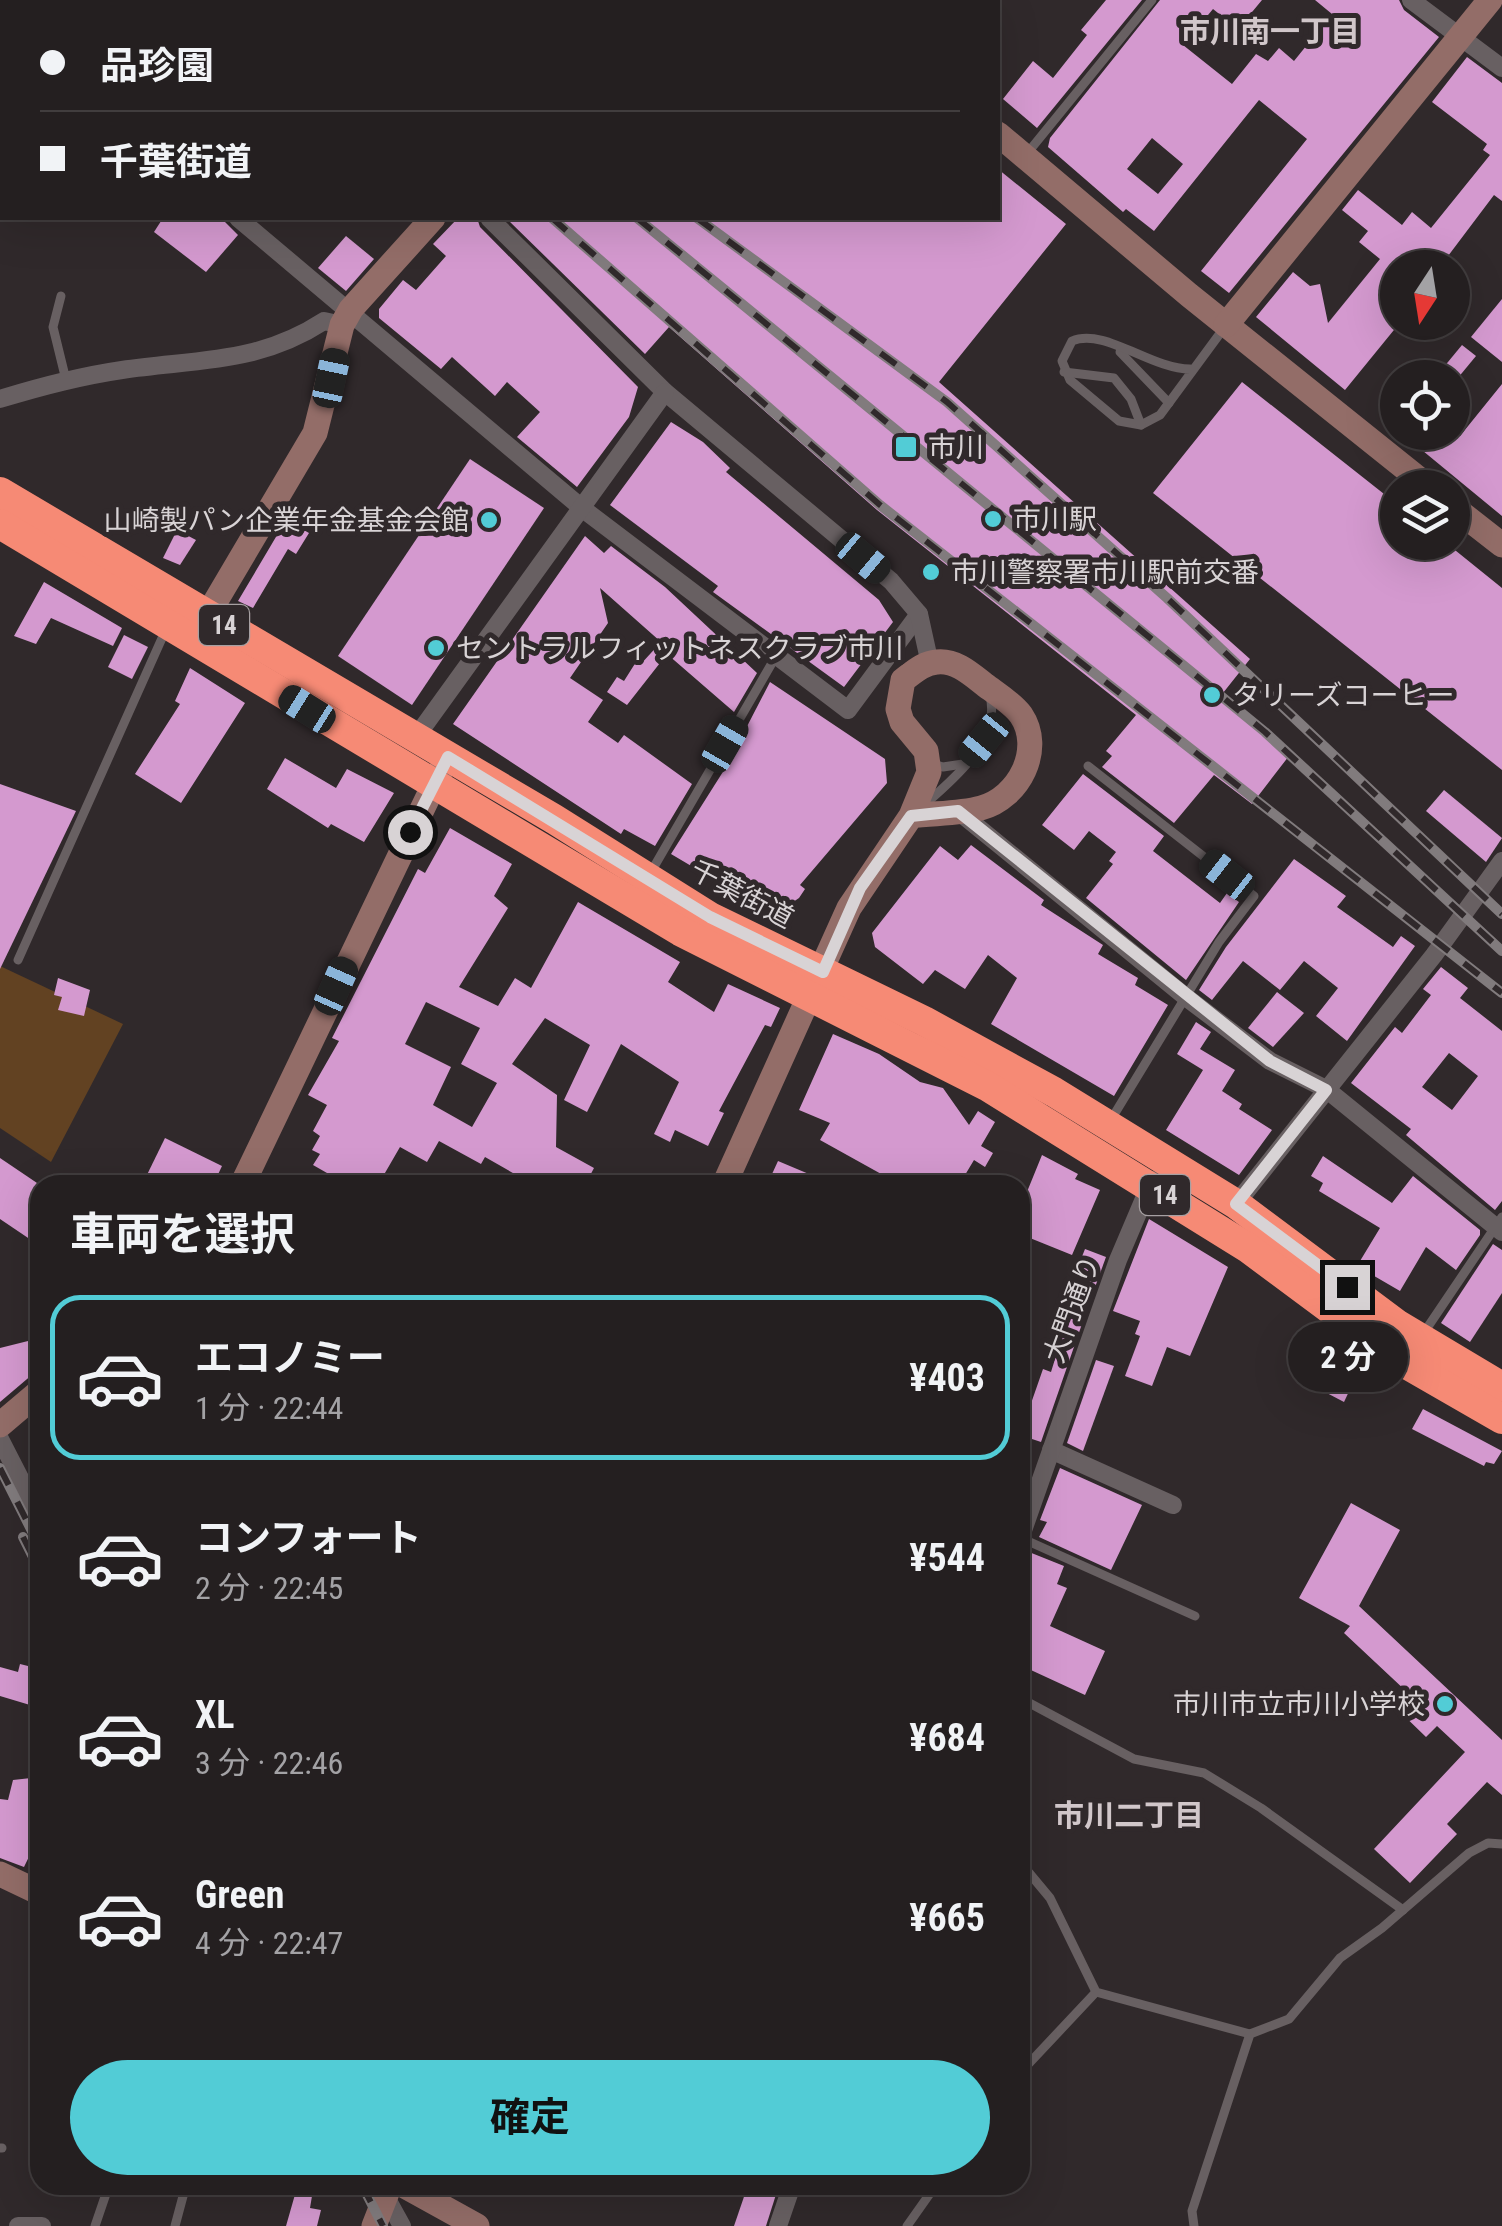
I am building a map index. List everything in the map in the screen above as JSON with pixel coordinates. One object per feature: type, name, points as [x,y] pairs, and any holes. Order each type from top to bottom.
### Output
[{"type":"highway","name":"千葉街道","points":[[0,492],[189,626],[432,786],[680,931],[978,1048],[1165,1158],[1236,1204],[1420,1340],[1502,1387]]},
{"type":"highway","name":"千葉街道","points":[[0,524],[189,626],[416,737],[1150,1185],[1248,1248],[1396,1358],[1502,1419]]},
{"type":"street","points":[[1412,0],[1446,28],[1462,34],[1502,68]]},
{"type":"street","points":[[1226,325],[1490,0]]},
{"type":"street","points":[[1000,136],[1407,470]]},
{"type":"street","points":[[240,220],[347,316],[583,509],[848,710],[919,614]]},
{"type":"street","points":[[189,626],[316,433],[347,316],[431,220]]},
{"type":"street","points":[[490,220],[665,392],[892,581],[919,614],[930,664]]},
{"type":"street","points":[[0,399],[118,370],[250,356],[298,338],[324,321],[347,316]]},
{"type":"street","points":[[416,737],[665,392]]},
{"type":"street","points":[[1470,520],[1502,545]]},
{"type":"street","points":[[729,1175],[860,888],[911,816],[929,762],[898,709],[903,680],[930,664],[957,666],[1020,713],[1029,731],[1026,769],[999,800],[958,811],[911,816]]},
{"type":"street","points":[[247,1175],[448,757]]},
{"type":"street","points":[[958,811],[1187,998],[1270,1061],[1326,1090],[1500,1225]]},
{"type":"street","points":[[1236,1204],[1434,955],[1502,861]]},
{"type":"street","name":"大門通り","points":[[1030,1510],[1118,1260],[1165,1158]]},
{"type":"street","points":[[0,1425],[30,1400]]},
{"type":"street","points":[[0,1438],[30,1498]]},
{"type":"street","points":[[1051,1450],[1173,1505]]},
{"type":"street","points":[[0,1874],[30,1888]]},
{"type":"street","points":[[374,2226],[390,2195]]},
{"type":"street","points":[[394,2195],[402,2226]]},
{"type":"street","points":[[407,2195],[477,2226]]},
{"type":"street","points":[[778,2226],[789,2195]]},
{"type":"street","points":[[18,2226],[42,2226]]},
{"type":"lane","points":[[1024,158],[1152,0]]},
{"type":"lane","points":[[61,296],[53,327],[67,382]]},
{"type":"lane","points":[[1190,369],[1159,366],[1093,337],[1072,341],[1064,350],[1064,372],[1119,421],[1141,425],[1169,403],[1187,381],[1190,369],[1226,325]]},
{"type":"lane","points":[[1110,344],[1169,403]]},
{"type":"lane","points":[[1064,372],[1114,378],[1131,399],[1141,425]]},
{"type":"lane","points":[[18,960],[189,626]]},
{"type":"lane","points":[[647,878],[778,654]]},
{"type":"lane","points":[[911,816],[984,740],[994,713],[985,685]]},
{"type":"lane","points":[[929,762],[943,767],[966,763]]},
{"type":"lane","points":[[1088,766],[1254,896],[1219,942],[1108,1125]]},
{"type":"lane","points":[[1420,1340],[1500,1225]]},
{"type":"lane","points":[[1030,1543],[1196,1616]]},
{"type":"lane","points":[[1030,1703],[1134,1759],[1204,1773],[1261,1808],[1404,1910]]},
{"type":"lane","points":[[1030,1874],[1050,1898],[1096,1992],[1250,2034],[1289,2019],[1340,1958],[1404,1910],[1469,1852],[1488,1843],[1502,1844]]},
{"type":"lane","points":[[1030,2062],[1096,1992]]},
{"type":"lane","points":[[1194,2226],[1192,2211],[1250,2034]]},
{"type":"lane","points":[[95,2226],[106,2195]]},
{"type":"lane","points":[[174,2226],[183,2195]]},
{"type":"lane","points":[[907,2226],[929,2195]]},
{"type":"shaded area","points":[[0,966],[123,1024],[51,1162],[0,1128]]},
{"type":"building","points":[[1106,0],[1142,0],[1037,128],[1003,99],[1033,61],[1053,78],[1087,35],[1081,30]]},
{"type":"building","points":[[1160,0],[1262,0],[1238,29],[1213,9],[1183,45],[1232,84],[1256,54],[1268,61],[1279,48],[1294,61],[1332,14],[1315,0],[1399,0],[1404,10],[1439,37],[1229,293],[1201,271],[1307,139],[1259,100],[1154,231],[1126,209],[1123,212],[1048,147],[1050,138]],"holes":[[[1152,138],[1183,164],[1158,194],[1127,169]]]},
{"type":"building","points":[[1467,57],[1502,83],[1502,201],[1494,195],[1453,250],[1380,250],[1380,259],[1359,242],[1368,231],[1342,210],[1358,190],[1402,225],[1412,212],[1431,228],[1490,155],[1483,150],[1487,144],[1432,102]]},
{"type":"building","name":"市川駅","points":[[1000,171],[1066,224],[939,382],[1250,659],[1223,693],[1292,752],[1252,804],[1214,775],[1174,823],[1102,767],[1112,756],[1106,751],[1136,715],[877,510],[669,327],[645,354],[508,220],[1000,220]]},
{"type":"building","points":[[162,220],[223,220],[238,235],[206,272],[154,232]]},
{"type":"building","points":[[456,220],[478,220],[480,227],[638,387],[629,417],[577,487],[517,437],[540,412],[507,382],[495,396],[452,357],[441,369],[379,318],[379,309],[403,280],[416,290],[446,256],[433,244]]},
{"type":"building","points":[[346,236],[374,259],[346,291],[318,268]]},
{"type":"building","points":[[1380,259],[1380,340],[1386,340],[1345,390],[1256,317],[1293,272],[1310,286],[1320,284],[1328,323]]},
{"type":"building","points":[[1502,299],[1502,362],[1471,337]]},
{"type":"building","points":[[1462,345],[1476,356],[1470,363],[1470,360],[1450,360]]},
{"type":"building","points":[[1242,382],[1380,491],[1380,560],[1467,560],[1502,588],[1502,770],[1153,493]]},
{"type":"building","points":[[1502,384],[1502,516],[1470,490],[1470,470],[1446,470],[1422,450],[1470,450],[1470,424]]},
{"type":"building","points":[[671,422],[703,442],[730,468],[726,472],[879,600],[893,622],[844,687],[713,592],[718,586],[610,505]]},
{"type":"building","points":[[470,459],[544,508],[412,705],[338,656]]},
{"type":"building","points":[[286,520],[309,533],[296,554],[288,549],[253,608],[238,601]]},
{"type":"building","points":[[177,530],[196,540],[180,565],[163,558]]},
{"type":"building","points":[[585,536],[604,553],[611,546],[665,587],[757,673],[734,712],[667,654],[627,705],[607,692],[617,677],[624,681],[636,662],[640,665],[661,642],[600,588],[608,623],[570,678],[603,700],[588,722],[618,743],[624,735],[692,784],[655,846],[624,829],[621,834],[453,724]]},
{"type":"building","points":[[44,582],[122,628],[113,646],[51,618],[36,644],[14,636]]},
{"type":"building","points":[[124,635],[148,647],[132,679],[108,667]]},
{"type":"building","points":[[190,668],[245,703],[181,803],[135,774],[180,704],[175,701]]},
{"type":"building","points":[[770,682],[885,759],[887,783],[800,885],[805,889],[799,898],[774,915],[671,854],[726,767]]},
{"type":"building","points":[[285,758],[336,788],[347,769],[394,793],[364,842],[331,824],[328,828],[267,789]]},
{"type":"building","points":[[1083,774],[1164,836],[1153,851],[1220,903],[1227,893],[1239,902],[1186,980],[1086,898],[1113,864],[1109,861],[1116,852],[1089,831],[1074,850],[1042,825]]},
{"type":"building","points":[[0,784],[76,811],[0,969]]},
{"type":"building","points":[[1444,790],[1502,838],[1486,862],[1426,811]]},
{"type":"building","points":[[450,828],[512,864],[494,896],[508,908],[459,987],[498,1006],[515,978],[531,988],[578,902],[680,962],[668,982],[714,1012],[728,984],[780,1008],[771,1027],[765,1025],[719,1111],[724,1113],[708,1146],[675,1130],[670,1142],[654,1134],[679,1082],[621,1044],[587,1112],[564,1100],[590,1045],[545,1018],[512,1064],[557,1095],[556,1147],[594,1168],[590,1175],[516,1175],[485,1157],[481,1164],[439,1141],[427,1162],[400,1147],[384,1175],[330,1175],[313,1165],[320,1154],[312,1150],[320,1136],[313,1131],[327,1105],[308,1095],[339,1041],[332,1038],[418,869],[425,873]],"holes":[[[426,1002],[480,1028],[461,1064],[497,1083],[472,1127],[433,1105],[451,1067],[405,1044]]]},
{"type":"building","points":[[971,845],[1044,900],[1041,905],[1103,945],[1098,954],[1138,978],[1135,985],[1168,1005],[1114,1096],[991,1024],[1017,978],[988,955],[965,989],[935,970],[923,984],[875,947],[872,933],[940,846],[958,860]]},
{"type":"building","points":[[1294,859],[1346,896],[1337,907],[1393,947],[1401,936],[1415,946],[1347,1041],[1316,1016],[1338,988],[1304,961],[1280,990],[1243,961],[1212,1000],[1199,990],[1226,947]]},
{"type":"building","points":[[1441,967],[1468,988],[1460,998],[1502,1031],[1502,1201],[1495,1210],[1406,1135],[1411,1129],[1351,1083],[1395,1027],[1402,1033],[1431,995],[1423,989]],"holes":[[[1449,1053],[1478,1076],[1452,1110],[1422,1087]]]},
{"type":"building","points":[[58,978],[90,990],[84,1016],[58,1010],[62,997],[54,995]]},
{"type":"building","points":[[1277,992],[1304,1013],[1273,1047],[1248,1028]]},
{"type":"building","points":[[1196,1022],[1211,1032],[1200,1049],[1235,1070],[1222,1091],[1242,1104],[1239,1109],[1272,1130],[1239,1175],[1166,1130],[1203,1070],[1177,1054]]},
{"type":"building","points":[[833,1034],[879,1054],[920,1082],[943,1088],[969,1125],[978,1111],[995,1122],[981,1146],[993,1153],[985,1167],[974,1160],[965,1175],[883,1175],[820,1140],[830,1123],[799,1110]]},
{"type":"building","points":[[165,1138],[222,1166],[218,1175],[147,1175]]},
{"type":"building","points":[[1042,1155],[1078,1174],[1075,1179],[1100,1190],[1072,1255],[1030,1238],[1030,1184]]},
{"type":"building","points":[[1323,1156],[1392,1203],[1413,1176],[1480,1230],[1480,1235],[1456,1270],[1426,1247],[1400,1291],[1357,1266],[1380,1228],[1319,1191],[1323,1183],[1311,1176]]},
{"type":"building","points":[[0,1158],[30,1178],[30,1239],[0,1219]]},
{"type":"building","points":[[778,1161],[811,1175],[772,1175]]},
{"type":"building","points":[[1149,1219],[1228,1267],[1190,1356],[1167,1347],[1152,1386],[1125,1376],[1140,1336],[1135,1334],[1140,1321],[1113,1311]]},
{"type":"building","points":[[1493,1244],[1502,1250],[1502,1293],[1470,1342],[1441,1323]]},
{"type":"building","points":[[1085,1249],[1106,1257],[1094,1290],[1072,1282]]},
{"type":"building","points":[[1068,1317],[1083,1321],[1041,1442],[1030,1438],[1030,1406],[1043,1369],[1051,1372]]},
{"type":"building","points":[[30,1340],[30,1376],[0,1402],[0,1348]]},
{"type":"building","points":[[1318,1343],[1339,1350],[1359,1370],[1344,1402],[1302,1380]]},
{"type":"building","points":[[1096,1360],[1114,1366],[1083,1451],[1067,1443]]},
{"type":"building","points":[[1423,1409],[1502,1451],[1494,1464],[1486,1462],[1484,1466],[1412,1429]]},
{"type":"building","points":[[1060,1468],[1142,1505],[1111,1570],[1039,1537],[1047,1522],[1040,1520]]},
{"type":"building","points":[[1351,1503],[1400,1530],[1359,1606],[1502,1740],[1502,1795],[1487,1782],[1447,1824],[1457,1834],[1410,1883],[1374,1849],[1465,1752],[1437,1726],[1426,1737],[1394,1706],[1407,1692],[1344,1633],[1350,1626],[1299,1598]]},
{"type":"building","points":[[1030,1552],[1064,1566],[1057,1584],[1067,1588],[1050,1626],[1105,1651],[1085,1695],[1030,1670]]},
{"type":"building","points":[[20,1664],[30,1666],[30,1705],[0,1696],[0,1667],[18,1672]]},
{"type":"building","points":[[30,1778],[30,1855],[24,1867],[0,1858],[0,1799],[8,1800],[13,1780]]},
{"type":"building","points":[[295,2195],[312,2196],[310,2208],[321,2210],[317,2226],[286,2226]]},
{"type":"building","points":[[745,2195],[776,2195],[766,2226],[734,2226]]},
{"type":"railway","points":[[554,220],[880,505],[1502,993]]},
{"type":"railway","points":[[639,220],[1265,732],[1502,951]]},
{"type":"railway","points":[[700,220],[947,402],[1167,598],[1502,914]]},
{"type":"railway","points":[[0,1468],[30,1527]]},
{"type":"railway","points":[[23,1537],[30,1551]]},
{"type":"railway","points":[[367,2195],[383,2226]]},
{"type":"place","name":"市川","points":[[906,447]]},
{"type":"place","name":"市川駅","points":[[993,519]]},
{"type":"place","name":"山崎製パン企業年金基金会館","points":[[489,520]]},
{"type":"place","name":"市川警察署市川駅前交番","points":[[931,572]]},
{"type":"place","name":"セントラルフィットネスクラブ市川","points":[[436,648]]},
{"type":"place","name":"タリーズコーヒー","points":[[1212,695]]},
{"type":"place","name":"市川市立市川小学校","points":[[1445,1704]]},
{"type":"district","name":"市川南一丁目","points":[[1270,31]]},
{"type":"district","name":"市川二丁目","points":[[1129,1815]]},
{"type":"route","points":[[410,832],[448,757],[710,917],[823,972],[860,888],[911,816],[958,811],[1270,1061],[1326,1090],[1236,1204],[1347,1287]]}]
